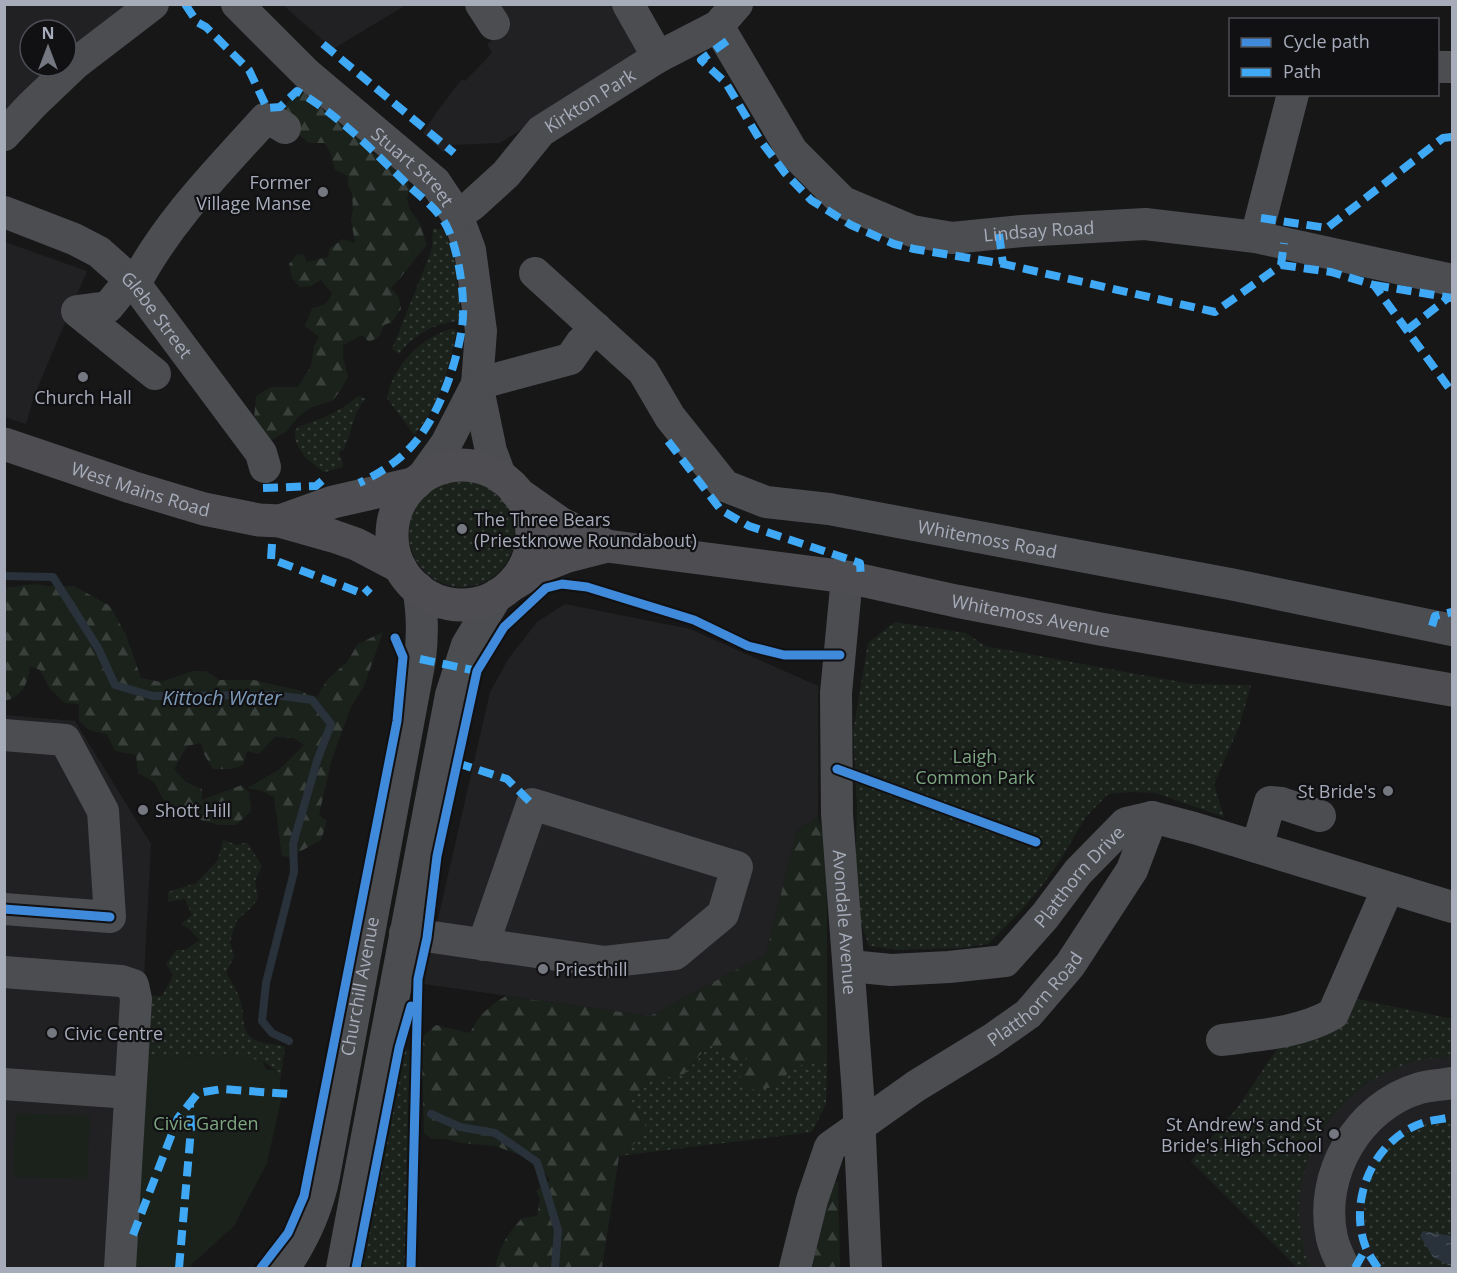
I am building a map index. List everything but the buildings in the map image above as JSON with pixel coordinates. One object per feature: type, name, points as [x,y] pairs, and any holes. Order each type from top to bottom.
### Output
[{"type":"main road","name":"West Mains Road","points":[[4,444],[204,509],[259,520],[280,521],[356,544],[409,578]]},
{"type":"main road","points":[[468,465],[490,471],[524,501],[531,523],[531,546],[523,568],[504,590],[490,598],[468,604],[446,603],[424,594],[409,578],[395,558],[391,535],[395,512],[406,492],[419,479],[444,467],[468,465]]},
{"type":"main road","name":"West Mains Road","points":[[280,521],[333,502],[419,479]]},
{"type":"main road","name":"Whitemoss Avenue","points":[[508,485],[560,523],[607,546],[847,577],[1100,629],[1452,690]]},
{"type":"main road","name":"Whitemoss Avenue","points":[[504,590],[545,565],[568,556],[607,546]]},
{"type":"street","points":[[4,135],[76,63],[153,4]]},
{"type":"street","name":"Stuart Street","points":[[237,4],[307,74],[435,182],[457,215],[470,250],[481,331],[477,384],[491,451],[508,485]]},
{"type":"street","points":[[628,4],[657,57]]},
{"type":"street","name":"Kirkton Park","points":[[457,215],[472,205],[506,174],[541,131],[728,15]]},
{"type":"street","name":"Lindsay Road","points":[[728,15],[792,151],[843,202],[912,231],[952,238],[1022,231],[1145,224],[1256,237],[1452,280]]},
{"type":"street","points":[[1256,237],[1292,96]]},
{"type":"street","points":[[155,374],[77,311],[108,307],[133,282],[193,198],[265,119],[285,128]]},
{"type":"street","name":"Glebe Street","points":[[4,212],[74,239],[99,252],[133,282],[261,453],[265,468]]},
{"type":"street","name":"Whitemoss Road","points":[[535,273],[643,372],[670,417],[725,486],[766,501],[829,509],[1230,584],[1452,630]]},
{"type":"street","points":[[477,384],[570,359],[581,343],[596,328]]},
{"type":"street","name":"Stuart Street","points":[[419,479],[446,444],[477,384]]},
{"type":"street","name":"Avondale Avenue","points":[[847,577],[836,693],[837,814],[850,966],[866,1269]]},
{"type":"street","name":"Churchill Avenue","points":[[284,1269],[297,1250],[318,1204],[420,659],[423,611],[409,578]]},
{"type":"street","name":"Churchill Avenue","points":[[342,1269],[405,933],[458,668],[467,645],[504,590]]},
{"type":"street","points":[[4,735],[65,740],[103,811],[110,917],[4,909]]},
{"type":"street","points":[[1257,847],[1270,802],[1281,803],[1320,816]]},
{"type":"street","points":[[405,933],[483,945],[605,962],[675,954],[723,914],[737,867],[532,804],[483,945]]},
{"type":"street","points":[[1152,817],[1452,907]]},
{"type":"street","name":"Platthorn Drive","points":[[850,966],[891,970],[1005,961],[1045,916],[1078,872],[1126,823],[1152,817]]},
{"type":"street","name":"Platthorn Road","points":[[795,1269],[812,1200],[830,1147],[843,1135],[859,1127],[916,1086],[991,1040],[1028,1014],[1070,965],[1132,870],[1152,817]]},
{"type":"street","points":[[1222,1040],[1282,1033],[1316,1023],[1333,1014],[1388,888]]},
{"type":"street","points":[[4,972],[121,981],[133,985],[136,999],[120,1269]]},
{"type":"street","points":[[1344,1269],[1332,1238],[1329,1200],[1338,1163],[1357,1130],[1385,1104],[1420,1088],[1452,1083]]},
{"type":"street","points":[[4,1084],[130,1093]]},
{"type":"shaded area","points":[[5,5],[137,5],[78,58],[78,18],[18,18],[18,78],[55,78],[5,123]]},
{"type":"shaded area","points":[[283,5],[406,5],[333,49]]},
{"type":"shaded area","points":[[469,5],[617,5],[641,48],[634,60],[500,143],[452,145],[443,152],[423,133],[462,79],[465,81],[492,53],[487,44],[492,40]]},
{"type":"shaded area","points":[[5,242],[87,271],[34,396],[26,424],[5,417]]},
{"type":"shaded area","points":[[565,604],[690,629],[818,686],[818,817],[797,830],[766,954],[650,1016],[423,984],[490,692],[509,658],[537,622]]},
{"type":"shaded area","points":[[4,715],[75,721],[151,844],[129,1268],[5,1268]]},
{"type":"shaded area","name":"St Andrew's and St Bride's High School","points":[[1356,999],[1452,1019],[1452,1268],[1298,1268],[1191,1161],[1238,1107],[1277,1049],[1350,1016]]},
{"type":"green space","points":[[299,83],[360,138],[368,150],[383,159],[392,159],[405,168],[410,189],[407,198],[410,210],[419,222],[427,245],[391,288],[399,298],[401,309],[392,322],[384,325],[379,337],[369,342],[362,335],[343,345],[343,357],[348,377],[341,390],[332,401],[312,407],[299,416],[287,431],[272,440],[253,431],[256,396],[271,387],[298,387],[311,366],[314,346],[319,337],[305,326],[312,308],[325,304],[332,293],[321,280],[311,286],[300,287],[292,278],[289,264],[297,254],[304,255],[307,262],[328,257],[330,248],[343,239],[355,243],[351,220],[352,194],[348,185],[348,176],[335,170],[325,143],[309,143],[284,123],[284,109]]},
{"type":"green space","points":[[433,228],[444,230],[454,253],[460,308],[459,321],[441,324],[425,331],[399,354],[392,349],[427,262],[432,247]]},
{"type":"green space","points":[[451,329],[457,330],[442,386],[431,411],[414,435],[387,398],[390,386],[402,364],[419,346]]},
{"type":"green space","points":[[358,396],[366,399],[356,416],[344,450],[339,453],[343,467],[325,472],[304,455],[297,443],[295,431],[298,427],[337,411]]},
{"type":"green space","points":[[462,481],[482,485],[499,497],[511,514],[515,534],[511,554],[499,571],[482,583],[462,587],[442,583],[425,571],[413,554],[409,534],[413,514],[425,497],[442,485]]},
{"type":"green space","points":[[35,584],[74,586],[110,606],[126,635],[141,678],[161,682],[193,671],[206,671],[219,680],[254,680],[317,697],[327,680],[347,662],[358,644],[383,632],[364,686],[351,707],[331,762],[319,815],[327,821],[321,840],[290,857],[282,856],[274,797],[262,791],[247,788],[280,769],[304,745],[294,738],[275,737],[259,754],[247,751],[243,765],[231,769],[213,769],[204,754],[201,743],[187,746],[174,769],[186,782],[202,789],[202,800],[242,785],[249,792],[251,811],[236,825],[219,825],[193,818],[163,799],[154,782],[138,773],[136,755],[115,751],[107,734],[89,730],[79,721],[79,704],[65,703],[50,689],[40,670],[30,666],[24,688],[16,696],[5,701],[5,588]]},
{"type":"green space","name":"Laigh Common Park","points":[[895,622],[966,633],[985,646],[1191,684],[1251,685],[1239,727],[1214,784],[1224,817],[1155,793],[1108,794],[1085,818],[1061,859],[1041,887],[988,944],[961,948],[897,950],[869,946],[855,904],[857,806],[853,732],[868,643]]},
{"type":"green space","points":[[818,817],[824,837],[827,911],[827,1063],[814,1058],[788,1073],[776,1087],[747,1090],[740,1078],[750,1049],[738,1063],[711,1045],[684,1074],[649,1081],[630,1102],[646,1119],[644,1136],[619,1156],[602,1268],[495,1268],[499,1252],[511,1231],[522,1218],[537,1216],[540,1199],[536,1191],[550,1180],[537,1162],[496,1146],[432,1139],[424,1133],[421,1038],[436,1025],[470,1033],[485,1011],[506,996],[650,1016],[766,954],[797,830]]},
{"type":"green space","points":[[223,840],[237,845],[247,842],[262,866],[255,881],[258,897],[253,906],[237,920],[230,942],[234,957],[226,972],[240,999],[246,1032],[249,1036],[261,1042],[285,1047],[280,1083],[275,1070],[263,1061],[224,1054],[177,1058],[154,1055],[140,1058],[143,996],[162,996],[173,975],[166,964],[176,950],[185,950],[200,940],[181,924],[192,915],[185,899],[168,902],[168,892],[196,883],[218,860]]},
{"type":"green space","points":[[1356,999],[1452,1019],[1452,1057],[1423,1060],[1397,1068],[1372,1081],[1350,1098],[1332,1118],[1317,1141],[1306,1167],[1299,1213],[1309,1267],[1298,1268],[1191,1161],[1238,1107],[1277,1049],[1350,1016]]},
{"type":"green space","points":[[711,1045],[751,1047],[791,1069],[814,1058],[827,1063],[826,1104],[812,1132],[619,1156],[644,1136],[630,1102],[649,1081],[684,1074]]},
{"type":"green space","points":[[399,1048],[414,1051],[406,1268],[356,1268]]},
{"type":"green space","name":"Civic Garden","points":[[224,1054],[263,1061],[266,1069],[275,1070],[280,1083],[281,1100],[267,1163],[234,1226],[191,1265],[192,1268],[129,1268],[140,1058],[154,1055],[177,1058]]},
{"type":"green space","points":[[16,1113],[90,1116],[87,1179],[13,1177]]},
{"type":"green space","points":[[1452,1119],[1452,1268],[1384,1268],[1367,1233],[1364,1214],[1365,1194],[1370,1175],[1379,1158],[1392,1143],[1408,1131],[1430,1123]]},
{"type":"green space","points":[[831,1180],[838,1182],[840,1268],[812,1268]]},
{"type":"water","points":[[1423,1231],[1452,1236],[1452,1267],[1433,1257],[1420,1236]]},
{"type":"waterway","name":"Kittoch Water","points":[[4,576],[53,577],[98,648],[115,685],[153,696],[275,695],[312,700],[331,724],[317,761],[293,844],[294,872],[266,983],[262,1021],[272,1033],[289,1041]]},
{"type":"waterway","name":"Kittoch Water","points":[[431,1114],[460,1127],[495,1133],[537,1162],[558,1230],[555,1268]]},
{"type":"marked path","points":[[185,4],[197,22],[206,27],[249,70],[267,108],[280,107],[297,91],[327,111],[356,135],[430,205],[445,222],[452,239],[461,277],[463,316],[460,341],[446,386],[433,416],[411,447],[391,465],[359,483]]},
{"type":"marked path","points":[[727,41],[701,60],[726,83],[760,140],[785,173],[811,200],[851,225],[894,244],[999,263],[1215,312],[1281,265],[1284,243]]},
{"type":"marked path","points":[[323,44],[454,153]]},
{"type":"marked path","points":[[1261,218],[1327,228],[1443,138],[1452,137]]},
{"type":"marked path","points":[[999,234],[1003,264]]},
{"type":"marked path","points":[[1281,265],[1331,272],[1374,285],[1449,388],[1452,386]]},
{"type":"marked path","points":[[1374,285],[1452,298]]},
{"type":"marked path","points":[[1407,330],[1449,297]]},
{"type":"marked path","points":[[668,441],[721,510],[749,526],[860,563],[861,579]]},
{"type":"marked path","points":[[263,488],[316,486],[323,480]]},
{"type":"marked path","points":[[272,544],[271,559],[364,594],[370,588]]},
{"type":"marked path","points":[[1432,626],[1435,616],[1452,612]]},
{"type":"marked path","points":[[420,659],[477,671]]},
{"type":"marked path","points":[[457,763],[507,779],[532,804]]},
{"type":"marked path","points":[[179,1268],[191,1129],[190,1103],[198,1093],[222,1089],[289,1094]]},
{"type":"marked path","points":[[133,1235],[178,1118],[190,1103]]},
{"type":"marked path","points":[[1378,1268],[1366,1248],[1361,1229],[1360,1210],[1369,1173],[1379,1156],[1407,1130],[1425,1122],[1452,1117]]},
{"type":"marked path","points":[[1355,1268],[1366,1248]]},
{"type":"cycle path","points":[[411,1268],[418,979],[427,938],[437,856],[477,671],[504,627],[546,588],[562,584],[587,587],[694,620],[748,646],[784,655],[840,655]]},
{"type":"cycle path","points":[[261,1268],[288,1233],[304,1196],[397,721],[403,657],[395,638]]},
{"type":"cycle path","points":[[837,769],[1036,842]]},
{"type":"cycle path","points":[[4,909],[110,917]]},
{"type":"cycle path","points":[[356,1268],[399,1048],[411,1006]]},
{"type":"place","name":"Former Village Manse","points":[[323,192]]},
{"type":"place","name":"Church Hall","points":[[83,377]]},
{"type":"place","name":"The Three Bears (Priestknowe Roundabout)","points":[[462,529]]},
{"type":"place","name":"St Bride's","points":[[1388,791]]},
{"type":"place","name":"Shott Hill","points":[[143,810]]},
{"type":"place","name":"Priesthill","points":[[543,969]]},
{"type":"place","name":"Civic Centre","points":[[52,1033]]},
{"type":"place","name":"St Andrew's and St Bride's High School","points":[[1334,1134]]}]
